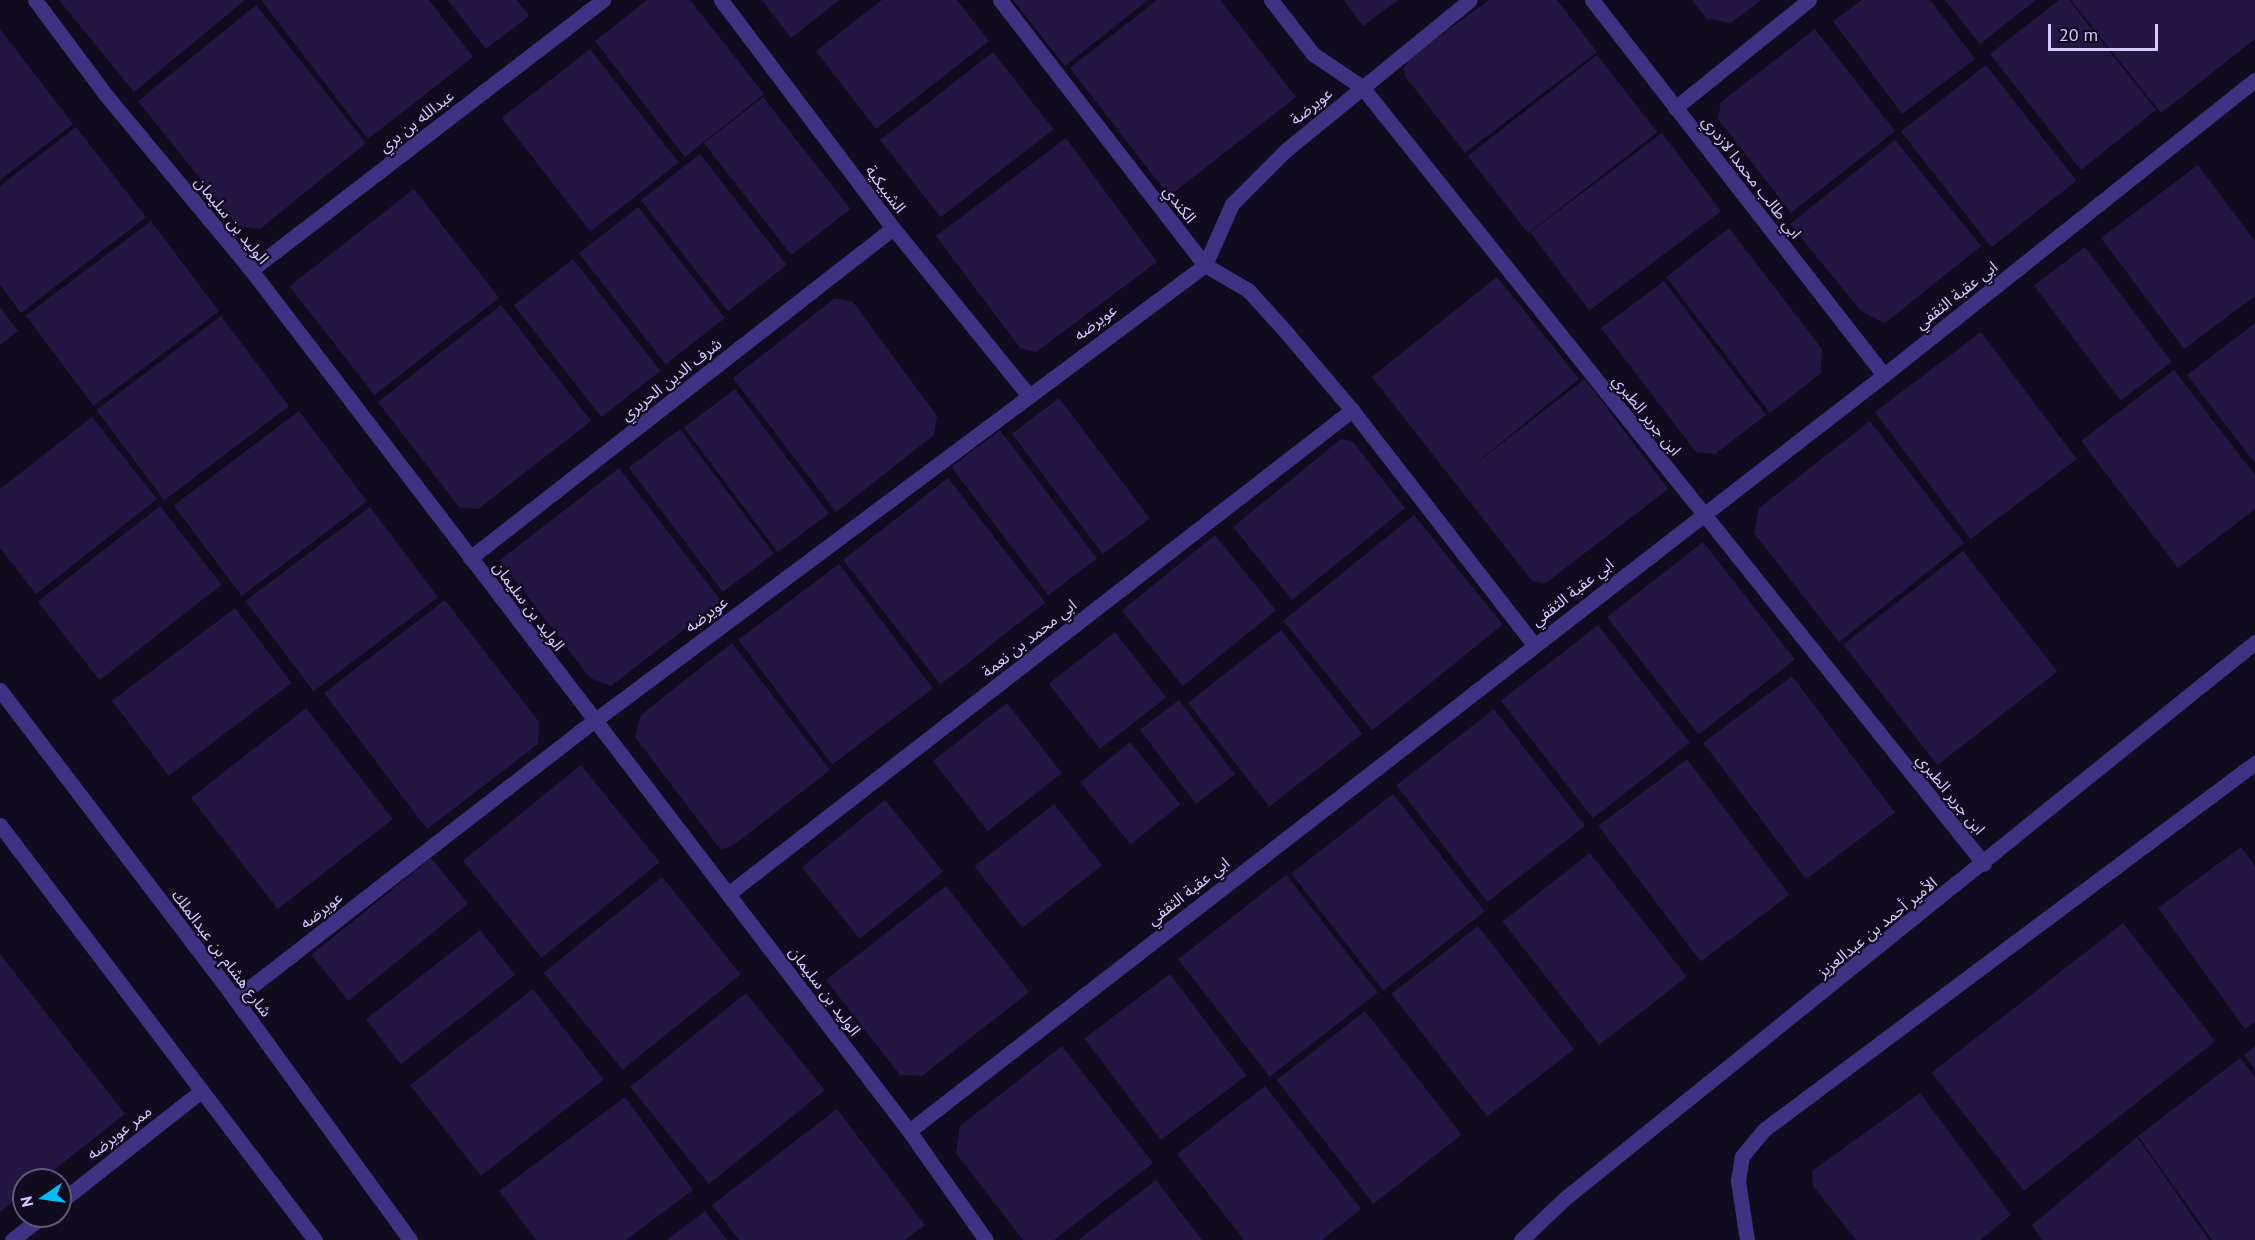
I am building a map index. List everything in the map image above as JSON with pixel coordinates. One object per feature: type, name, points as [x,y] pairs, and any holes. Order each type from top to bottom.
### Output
[{"type":"street","name":"الوليد بن سليمان","points":[[35,0],[105,94],[251,270],[909,1131],[986,1240]]},
{"type":"street","name":"عبدالله بن بري","points":[[251,270],[603,0]]},
{"type":"street","name":"الشبيكية","points":[[721,0],[893,228],[1028,395]]},
{"type":"street","name":"الكندي","points":[[1000,0],[1205,265],[1248,290],[1352,410],[1534,645]]},
{"type":"street","name":"ابن جرير الطبري","points":[[1271,0],[1313,54],[1362,87],[1984,864]]},
{"type":"street","name":"عويرضة","points":[[1205,265],[1232,204],[1286,150],[1470,0]]},
{"type":"street","name":"ابي طالب محمدا لازدري","points":[[1592,0],[1884,375]]},
{"type":"street","points":[[1675,108],[1809,0]]},
{"type":"street","name":"ابي عقبة الثقفي","points":[[909,1131],[1884,375],[2255,80]]},
{"type":"street","name":"شرف الدين الحريري","points":[[470,558],[893,228]]},
{"type":"street","name":"عويرضه","points":[[235,999],[594,721],[1205,265]]},
{"type":"street","name":"ابي محمد بن نعمة","points":[[728,894],[1352,410]]},
{"type":"street","name":"الأمير أحمد بن عبدالعزيز","points":[[1521,1240],[1564,1199],[1984,864],[2255,642]]},
{"type":"street","name":"شارع هشام بن عبدالملك","points":[[0,690],[235,999],[410,1240]]},
{"type":"street","points":[[1747,1240],[1738,1182],[1742,1156],[1765,1129],[2255,763]]},
{"type":"street","points":[[0,825],[315,1240]]},
{"type":"street","name":"ممر عويرضه","points":[[72,1193],[201,1091]]},
{"type":"street","points":[[12,1240],[28,1228]]},
{"type":"building","points":[[59,0],[245,0],[134,92]]},
{"type":"building","points":[[261,0],[429,0],[473,57],[368,139]]},
{"type":"building","points":[[448,0],[517,0],[529,16],[486,49]]},
{"type":"building","points":[[647,0],[690,0],[764,94],[685,157],[595,41]]},
{"type":"building","points":[[762,0],[839,0],[791,38]]},
{"type":"building","points":[[882,0],[957,0],[989,41],[876,129],[816,51]]},
{"type":"building","points":[[1013,0],[1148,0],[1065,66]]},
{"type":"building","points":[[1157,0],[1220,0],[1296,97],[1169,196],[1070,68]]},
{"type":"building","points":[[1344,0],[1398,0],[1363,26]]},
{"type":"building","points":[[1489,0],[1557,0],[1597,52],[1465,153],[1405,76],[1404,67],[1411,57]]},
{"type":"building","points":[[1692,0],[1761,0],[1731,23],[1706,18]]},
{"type":"building","points":[[1862,0],[1930,0],[1975,59],[1902,114],[1833,21]]},
{"type":"building","points":[[1945,0],[2036,0],[1980,44]]},
{"type":"building","points":[[2059,0],[2069,0],[2156,110],[2081,170],[1990,54]]},
{"type":"building","points":[[2071,0],[2255,0],[2255,39],[2161,113]]},
{"type":"building","points":[[256,5],[366,143],[260,229],[238,226],[138,101]]},
{"type":"building","points":[[0,29],[73,124],[0,180]]},
{"type":"building","points":[[1815,29],[1895,131],[1791,213],[1718,119],[1721,102]]},
{"type":"building","points":[[590,49],[679,162],[590,231],[502,118]]},
{"type":"building","points":[[993,52],[1053,129],[941,217],[880,140]]},
{"type":"building","points":[[1597,55],[1657,132],[1528,233],[1468,156]]},
{"type":"building","points":[[1986,65],[2077,181],[1991,247],[1901,131]]},
{"type":"building","points":[[763,97],[850,209],[791,255],[704,143]]},
{"type":"building","points":[[76,127],[146,217],[21,313],[0,285],[0,186]]},
{"type":"building","points":[[1662,133],[1721,211],[1589,311],[1530,232]]},
{"type":"building","points":[[1066,138],[1157,262],[1036,352],[1020,348],[936,236]]},
{"type":"building","points":[[1895,140],[1981,246],[1885,323],[1861,311],[1790,224]]},
{"type":"building","points":[[700,154],[787,265],[728,311],[641,200]]},
{"type":"building","points":[[2198,165],[2255,241],[2255,296],[2184,349],[2101,238]]},
{"type":"building","points":[[414,189],[499,298],[374,395],[289,286]]},
{"type":"building","points":[[638,207],[725,318],[666,364],[579,253]]},
{"type":"building","points":[[151,221],[219,311],[94,406],[26,315]]},
{"type":"building","points":[[1729,228],[1822,349],[1821,373],[1770,413],[1666,277]]},
{"type":"building","points":[[2085,247],[2172,362],[2121,401],[2034,286]]},
{"type":"building","points":[[573,259],[660,371],[601,417],[514,305]]},
{"type":"building","points":[[1497,277],[1579,379],[1465,472],[1585,379],[1668,489],[1546,583],[1532,581],[1372,377]]},
{"type":"building","points":[[1664,281],[1766,415],[1715,454],[1696,452],[1601,328]]},
{"type":"building","points":[[835,298],[853,302],[937,416],[934,435],[836,512],[733,378]]},
{"type":"building","points":[[501,305],[591,421],[478,509],[459,507],[378,402]]},
{"type":"building","points":[[0,307],[18,331],[0,345]]},
{"type":"building","points":[[221,316],[289,406],[164,500],[96,410]]},
{"type":"building","points":[[2255,323],[2255,463],[2187,375]]},
{"type":"building","points":[[1981,332],[2077,459],[1970,539],[1875,412]]},
{"type":"building","points":[[2174,370],[2255,475],[2255,509],[2178,568],[2081,441]]},
{"type":"building","points":[[735,389],[829,514],[778,552],[684,428]]},
{"type":"building","points":[[1059,398],[1150,519],[1103,554],[1012,434]]},
{"type":"building","points":[[299,411],[367,501],[242,596],[174,505]]},
{"type":"building","points":[[92,417],[157,499],[36,594],[0,548],[0,489]]},
{"type":"building","points":[[1870,421],[1964,543],[1839,642],[1754,533],[1759,508]]},
{"type":"building","points":[[680,429],[774,554],[723,592],[629,468]]},
{"type":"building","points":[[1000,430],[1097,559],[1048,595],[951,467]]},
{"type":"building","points":[[1341,439],[1352,441],[1405,508],[1292,600],[1233,527]]},
{"type":"building","points":[[619,468],[721,601],[611,686],[590,678],[500,560]]},
{"type":"building","points":[[948,478],[1045,603],[940,684],[843,560]]},
{"type":"building","points":[[160,506],[222,585],[99,680],[38,601]]},
{"type":"building","points":[[370,507],[438,597],[313,691],[245,601]]},
{"type":"building","points":[[1414,515],[1503,625],[1372,730],[1283,621]]},
{"type":"building","points":[[1215,535],[1276,610],[1183,686],[1122,611]]},
{"type":"building","points":[[1703,542],[1795,659],[1699,735],[1607,617]]},
{"type":"building","points":[[1963,551],[2057,672],[1937,765],[1843,645]]},
{"type":"building","points":[[839,564],[933,689],[832,764],[738,640]]},
{"type":"building","points":[[445,600],[539,722],[538,744],[427,829],[324,693]]},
{"type":"building","points":[[235,608],[292,683],[169,776],[112,701]]},
{"type":"building","points":[[1598,625],[1690,742],[1593,818],[1501,701]]},
{"type":"building","points":[[1281,630],[1362,734],[1269,807],[1188,703]]},
{"type":"building","points":[[1115,632],[1166,697],[1100,749],[1049,684]]},
{"type":"building","points":[[732,643],[830,770],[735,844],[721,850],[635,737],[641,715]]},
{"type":"building","points":[[1792,676],[1895,813],[1806,879],[1703,743]]},
{"type":"building","points":[[1179,700],[1235,774],[1196,804],[1140,729]]},
{"type":"building","points":[[1007,703],[1062,773],[988,831],[933,761]]},
{"type":"building","points":[[306,708],[393,819],[278,909],[191,798]]},
{"type":"building","points":[[1494,709],[1585,826],[1487,902],[1396,785]]},
{"type":"building","points":[[1130,742],[1180,804],[1131,844],[1080,782]]},
{"type":"building","points":[[1687,759],[1789,895],[1701,962],[1598,826]]},
{"type":"building","points":[[581,765],[660,862],[542,958],[463,861]]},
{"type":"building","points":[[1393,794],[1485,911],[1383,991],[1291,873]]},
{"type":"building","points":[[885,800],[943,871],[860,939],[802,867]]},
{"type":"building","points":[[1054,804],[1102,865],[1022,928],[974,866]]},
{"type":"building","points":[[2241,847],[2255,866],[2255,1022],[2245,1029],[2158,908]]},
{"type":"building","points":[[1590,853],[1687,977],[1599,1045],[1503,921]]},
{"type":"building","points":[[431,858],[468,904],[348,1001],[311,955]]},
{"type":"building","points":[[1286,875],[1378,992],[1270,1077],[1178,959]]},
{"type":"building","points":[[662,877],[741,974],[623,1070],[544,973]]},
{"type":"building","points":[[946,886],[1029,992],[922,1076],[900,1075],[826,980]]},
{"type":"building","points":[[2123,923],[2215,1041],[2024,1191],[1932,1073]]},
{"type":"building","points":[[1478,926],[1574,1049],[1487,1117],[1391,994]]},
{"type":"building","points":[[480,930],[515,975],[401,1064],[366,1019]]},
{"type":"building","points":[[0,954],[125,1114],[56,1168],[12,1168],[12,1202],[0,1212]]},
{"type":"building","points":[[1170,974],[1246,1075],[1161,1140],[1085,1038]]},
{"type":"building","points":[[533,989],[604,1080],[481,1176],[410,1085]]},
{"type":"building","points":[[746,993],[825,1090],[709,1184],[630,1087]]},
{"type":"building","points":[[1365,1011],[1462,1135],[1373,1204],[1277,1080]]},
{"type":"building","points":[[1062,1046],[1153,1163],[1054,1240],[1023,1240],[956,1153],[960,1126]]},
{"type":"building","points":[[2255,1046],[2255,1070],[2244,1055]]},
{"type":"building","points":[[2240,1058],[2255,1077],[2255,1240],[2212,1240],[2138,1136]]},
{"type":"building","points":[[1265,1086],[1361,1209],[1322,1240],[1244,1240],[1177,1154]]},
{"type":"building","points":[[1920,1093],[2011,1215],[1980,1240],[1856,1240],[1813,1186],[1812,1171]]},
{"type":"building","points":[[625,1097],[693,1190],[626,1240],[536,1240],[499,1191]]},
{"type":"building","points":[[837,1109],[925,1225],[905,1240],[739,1240],[712,1205]]},
{"type":"building","points":[[2137,1137],[2209,1240],[2042,1240],[2032,1225]]},
{"type":"building","points":[[1156,1180],[1202,1240],[1078,1240]]},
{"type":"building","points":[[705,1211],[727,1240],[667,1240]]}]
